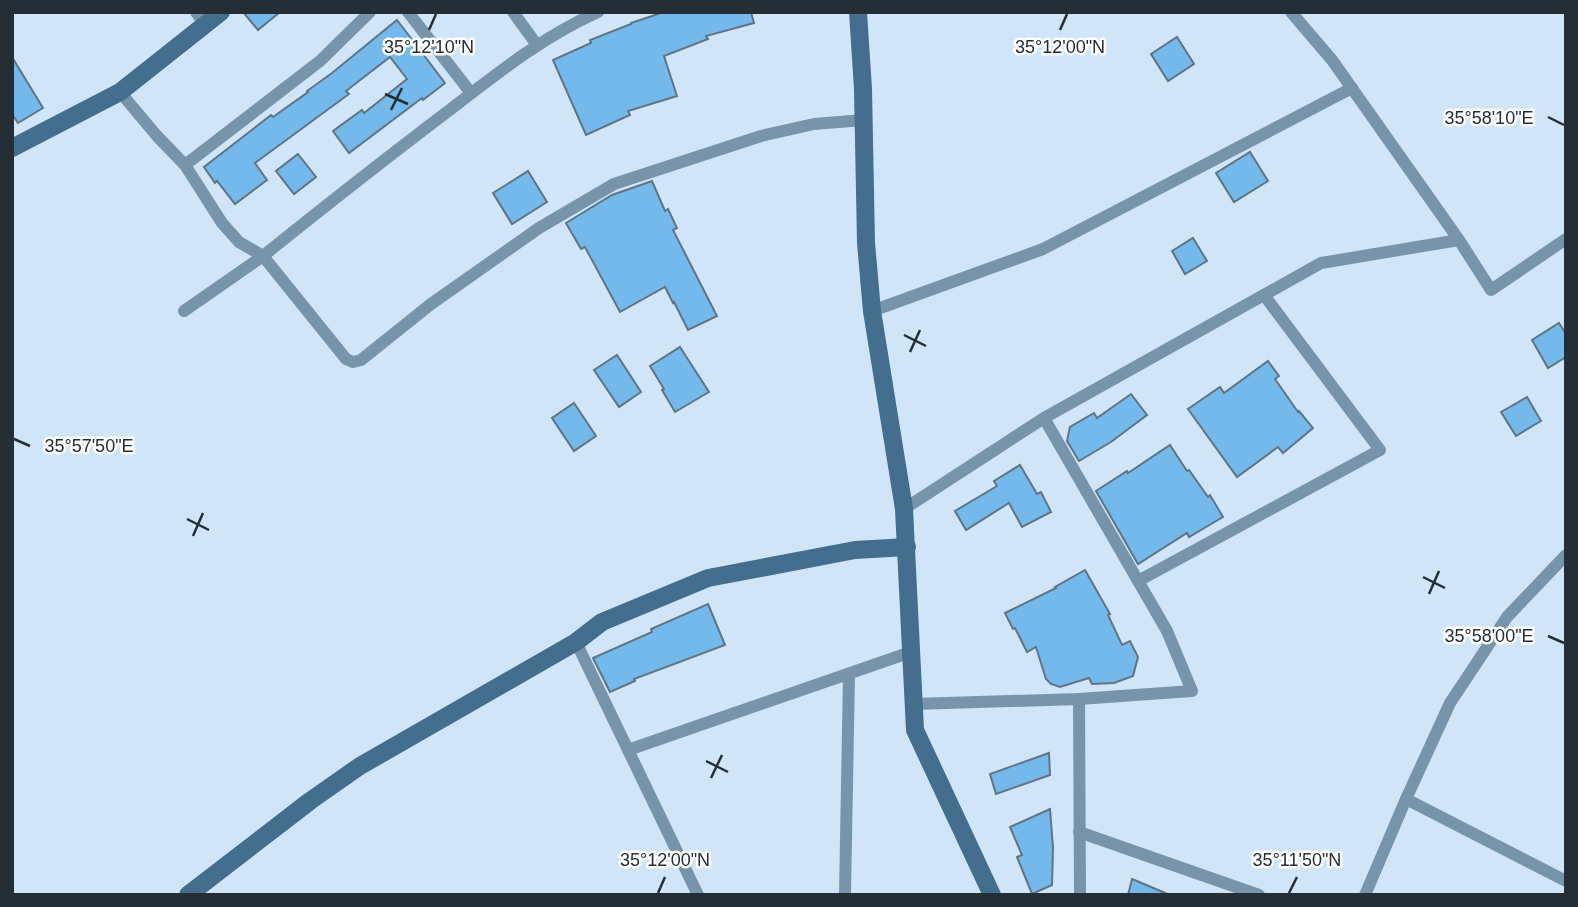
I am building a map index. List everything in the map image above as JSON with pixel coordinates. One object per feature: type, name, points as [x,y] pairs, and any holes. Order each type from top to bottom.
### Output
[{"type":"street","points":[[12,148],[120,92],[200,19],[221,12]]},
{"type":"street","points":[[186,165],[320,61],[370,12]]},
{"type":"street","points":[[408,12],[471,93]]},
{"type":"street","points":[[513,12],[537,45]]},
{"type":"street","points":[[184,311],[263,256],[355,182],[548,37],[598,12]]},
{"type":"street","points":[[858,12],[864,120],[866,243],[872,311],[904,509],[915,730],[992,895]]},
{"type":"street","points":[[1291,12],[1332,60],[1459,240],[1491,290],[1566,239]]},
{"type":"street","points":[[872,311],[1043,249],[1352,88]]},
{"type":"street","points":[[120,92],[186,165],[222,223],[239,242],[263,256],[346,359],[353,362],[361,360],[431,304],[540,228],[614,184],[761,136],[814,124],[864,120]]},
{"type":"street","points":[[904,509],[1044,418],[1321,263],[1459,240]]},
{"type":"street","points":[[1138,581],[1380,450],[1264,295]]},
{"type":"street","points":[[914,704],[1079,699],[1192,691],[1167,631],[1044,418]]},
{"type":"street","points":[[188,895],[360,766],[576,642],[602,622],[708,578],[855,550],[907,547]]},
{"type":"street","points":[[1365,895],[1450,703],[1507,617],[1566,555]]},
{"type":"street","points":[[576,642],[698,895]]},
{"type":"street","points":[[628,750],[911,652]]},
{"type":"street","points":[[845,895],[849,674]]},
{"type":"street","points":[[1079,699],[1080,895]]},
{"type":"street","points":[[1406,799],[1566,881]]},
{"type":"street","points":[[1079,832],[1259,895]]},
{"type":"building","points":[[243,12],[280,12],[258,30]]},
{"type":"building","points":[[664,12],[751,12],[754,23],[706,36],[708,39],[664,56],[677,96],[628,111],[630,115],[586,135],[553,60],[591,43],[590,40]]},
{"type":"building","points":[[397,20],[445,83],[349,153],[333,131],[362,110],[364,113],[407,79],[390,57],[346,91],[349,94],[255,163],[267,180],[235,204],[204,167],[271,115],[273,117],[308,92]]},
{"type":"building","points":[[1177,37],[1194,64],[1168,81],[1151,54]]},
{"type":"building","points":[[12,57],[43,108],[18,123],[12,114]]},
{"type":"building","points":[[1250,152],[1268,181],[1234,202],[1216,173]]},
{"type":"building","points":[[298,154],[316,177],[294,194],[276,171]]},
{"type":"building","points":[[528,171],[547,202],[512,224],[493,193]]},
{"type":"building","points":[[652,181],[665,211],[668,209],[677,228],[673,230],[717,316],[688,330],[665,287],[620,312],[585,247],[581,249],[566,223],[612,195]]},
{"type":"building","points":[[1193,238],[1207,261],[1185,274],[1172,251]]},
{"type":"building","points":[[1559,323],[1566,334],[1566,357],[1548,368],[1532,340]]},
{"type":"building","points":[[680,347],[709,392],[675,412],[650,366]]},
{"type":"building","points":[[617,355],[641,392],[619,407],[594,370]]},
{"type":"building","points":[[1268,361],[1279,376],[1275,379],[1313,428],[1283,453],[1278,447],[1237,477],[1188,409],[1220,387],[1224,393]]},
{"type":"building","points":[[1131,394],[1147,415],[1111,442],[1079,461],[1067,441],[1070,427],[1094,413],[1097,418]]},
{"type":"building","points":[[1527,397],[1541,421],[1516,436],[1501,412]]},
{"type":"building","points":[[574,403],[596,436],[574,451],[552,418]]},
{"type":"building","points":[[1170,445],[1187,471],[1189,470],[1208,497],[1210,495],[1223,517],[1189,537],[1187,533],[1138,564],[1096,491]]},
{"type":"building","points":[[1020,465],[1037,494],[1041,492],[1051,512],[1022,527],[1009,503],[966,530],[955,511],[997,486],[994,481]]},
{"type":"building","points":[[1085,570],[1110,614],[1108,615],[1122,645],[1130,641],[1138,657],[1133,676],[1114,683],[1092,684],[1089,678],[1060,687],[1046,679],[1036,647],[1027,652],[1005,613],[1056,588]]},
{"type":"building","points":[[708,604],[725,645],[634,679],[635,681],[610,692],[593,658]]},
{"type":"building","points":[[1049,753],[1050,775],[996,794],[990,774]]},
{"type":"building","points":[[1050,809],[1052,885],[1032,894],[1017,857],[1022,855],[1010,827]]},
{"type":"building","points":[[1132,879],[1170,895],[1128,895]]}]
